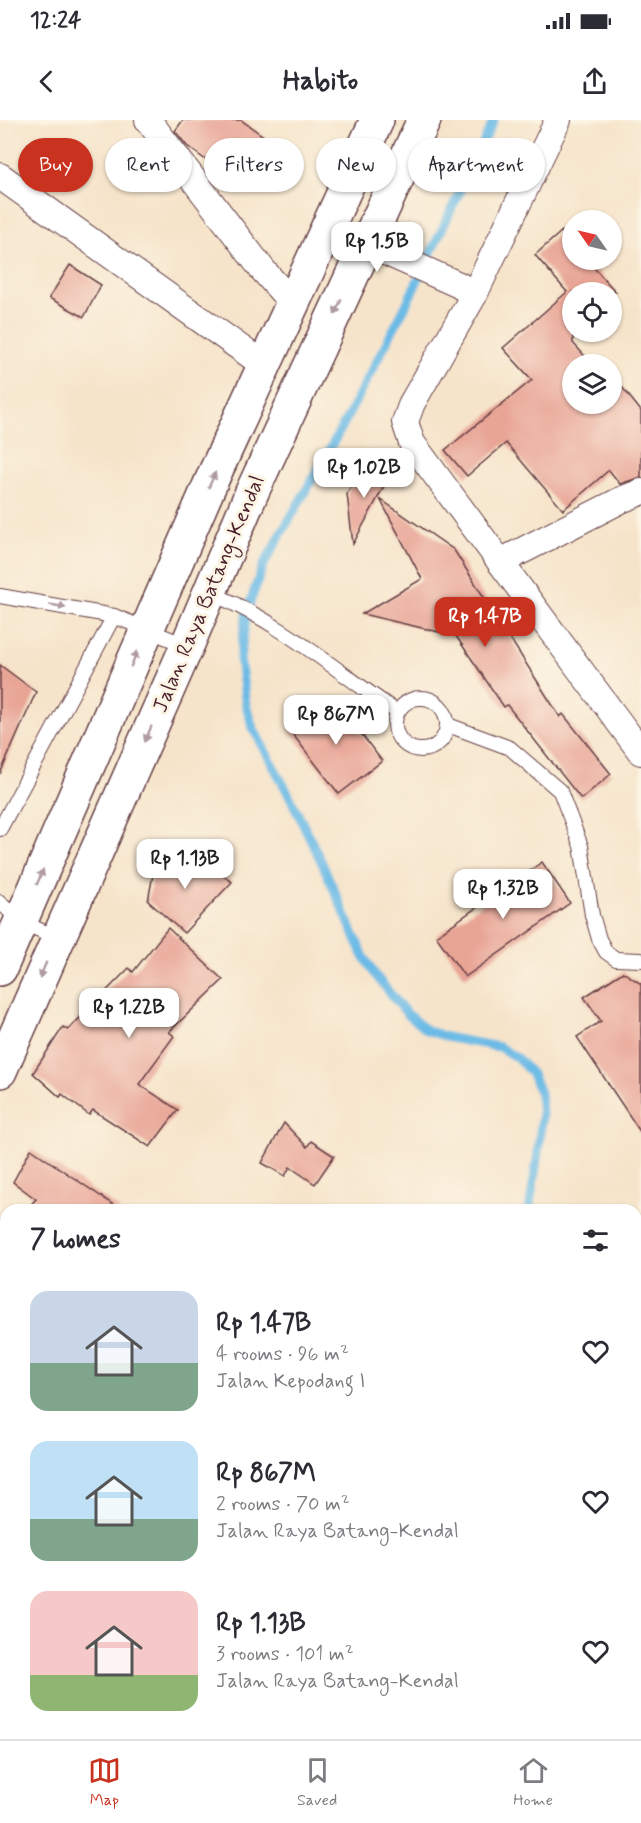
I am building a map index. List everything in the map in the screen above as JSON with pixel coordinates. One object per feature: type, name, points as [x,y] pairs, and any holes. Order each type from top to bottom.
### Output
[{"type":"highway","name":"Jalan Raya Batang-Kendal","points":[[0,969],[10,911],[147,630],[264,365],[377,120]]},
{"type":"highway","name":"Jalan Raya Batang-Kendal","points":[[0,1071],[188,646],[221,597],[252,492],[424,120]]},
{"type":"street","points":[[558,120],[466,290],[405,422],[412,443],[641,752]]},
{"type":"street","points":[[148,121],[262,269],[292,303]]},
{"type":"street","points":[[0,176],[264,365]]},
{"type":"street","points":[[367,244],[466,290]]},
{"type":"street","points":[[500,562],[641,492]]},
{"type":"lane","points":[[0,596],[114,616],[188,646]]},
{"type":"lane","points":[[221,597],[294,638],[397,712]]},
{"type":"lane","points":[[0,829],[114,616]]},
{"type":"lane","points":[[423,697],[441,706],[448,725],[445,736],[439,744],[419,751],[401,741],[394,722],[403,704],[412,698],[423,697]]},
{"type":"lane","points":[[448,725],[510,748],[560,791],[581,846],[592,915],[599,939],[606,952],[615,959],[641,960]]},
{"type":"lane","points":[[10,911],[57,938]]},
{"type":"building","points":[[183,120],[241,120],[266,138],[204,138],[204,159],[192,150],[192,138],[181,138],[175,131]]},
{"type":"building","points":[[562,231],[562,270],[596,270],[607,282],[562,282],[562,286],[535,255]]},
{"type":"building","points":[[70,265],[101,285],[84,317],[49,298]]},
{"type":"building","points":[[562,296],[562,342],[573,342],[583,354],[562,354],[562,414],[622,414],[622,387],[641,411],[641,477],[620,484],[609,470],[563,510],[506,443],[467,476],[445,450],[532,380],[503,348]]},
{"type":"building","points":[[369,474],[390,475],[353,544],[347,494],[354,481]]},
{"type":"building","points":[[380,499],[454,550],[560,717],[563,714],[611,774],[581,799],[507,705],[504,707],[456,636],[362,614],[422,579]]},
{"type":"building","points":[[0,665],[36,692],[0,774]]},
{"type":"building","points":[[333,697],[382,761],[339,794],[290,731]]},
{"type":"building","points":[[192,855],[232,882],[184,933],[148,901],[155,864]]},
{"type":"building","points":[[542,862],[570,903],[465,977],[436,936]]},
{"type":"building","points":[[168,928],[223,980],[169,1032],[174,1036],[139,1084],[178,1110],[150,1147],[93,1110],[89,1115],[62,1094],[60,1097],[33,1073],[63,1027],[68,1030],[129,968],[133,972]]},
{"type":"building","points":[[623,972],[641,984],[641,1133],[577,1037],[601,1021],[584,997]]},
{"type":"building","points":[[284,1123],[307,1147],[311,1141],[334,1156],[315,1184],[290,1167],[285,1176],[262,1163]]},
{"type":"building","points":[[31,1149],[112,1204],[31,1204],[36,1199],[13,1182]]},
{"type":"waterway","points":[[494,120],[405,307],[342,427],[263,566],[247,611],[240,658],[246,705],[253,728],[289,795],[363,955],[376,976],[407,1014],[426,1030],[450,1038],[499,1047],[517,1058],[532,1074],[540,1093],[542,1114],[530,1204]]}]
